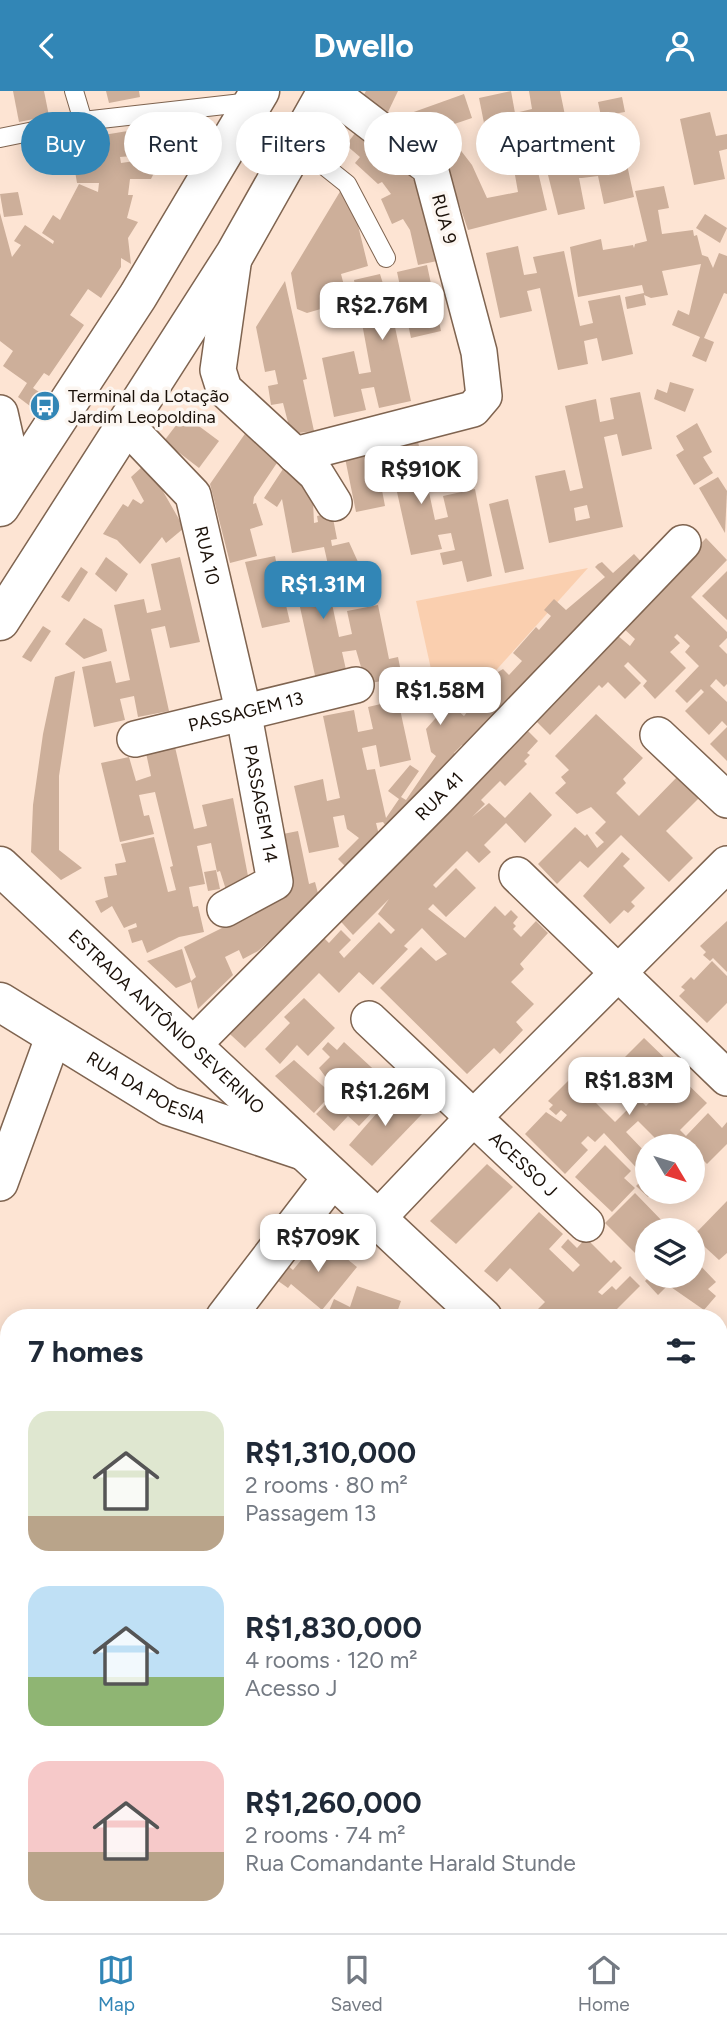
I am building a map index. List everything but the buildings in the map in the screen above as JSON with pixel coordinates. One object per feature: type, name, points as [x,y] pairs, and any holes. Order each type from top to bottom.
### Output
[{"type":"main road","points":[[316,112],[328,91]]},
{"type":"main road","points":[[8,496],[138,296],[257,96]]},
{"type":"main road","points":[[0,621],[235,254],[280,175]]},
{"type":"main road","name":"ESTRADA ANTÔNIO SEVERINO","points":[[0,866],[474,1309]]},
{"type":"main road","name":"RUA DA POESIA","points":[[0,1002],[169,1106],[301,1150]]},
{"type":"main road","points":[[232,1309],[332,1178]]},
{"type":"street","name":"RUA 9","points":[[295,455],[473,408],[484,396],[479,352],[430,168],[328,91]]},
{"type":"street","points":[[235,254],[218,370],[224,389],[316,474],[334,503]]},
{"type":"street","points":[[0,413],[8,496]]},
{"type":"street","name":"RUA 10","points":[[126,425],[193,495],[243,710]]},
{"type":"street","name":"RUA 41","points":[[193,1045],[439,798],[683,543]]},
{"type":"street","name":"PASSAGEM 13","points":[[135,739],[243,710],[356,685]]},
{"type":"street","name":"PASSAGEM 14","points":[[225,909],[275,882],[243,710]]},
{"type":"street","points":[[658,735],[727,800]]},
{"type":"street","points":[[378,1218],[474,1117],[727,864]]},
{"type":"street","points":[[517,875],[727,1078]]},
{"type":"street","name":"ACESSO J","points":[[369,1019],[586,1224]]},
{"type":"street","points":[[0,1183],[54,1035]]},
{"type":"lane","points":[[74,91],[80,112]]},
{"type":"lane","points":[[110,117],[257,96]]},
{"type":"lane","points":[[0,138],[21,134]]},
{"type":"lane","points":[[336,175],[347,184],[386,258]]},
{"type":"shaded area","points":[[588,568],[444,728],[416,601]]},
{"type":"place","name":"Terminal da Lotação Jardim Leopoldina","points":[[45,406]]}]
